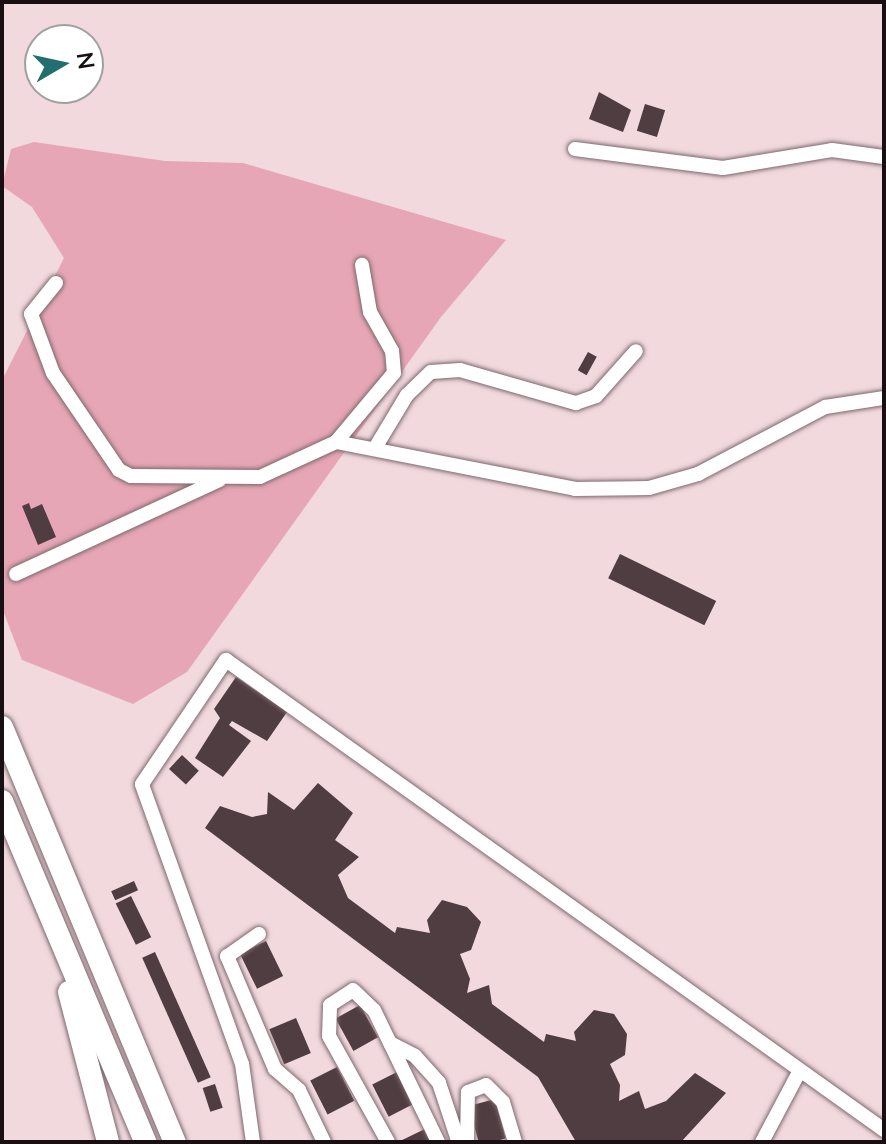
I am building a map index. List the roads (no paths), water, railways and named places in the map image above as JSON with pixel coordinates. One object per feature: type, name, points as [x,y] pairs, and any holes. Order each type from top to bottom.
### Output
[{"type":"highway","points":[[2,727],[175,1142]]},
{"type":"highway","points":[[2,801],[145,1142]]},
{"type":"highway","points":[[2,815],[68,989],[108,1142]]},
{"type":"street","points":[[575,149],[723,168],[832,150],[884,157]]},
{"type":"street","points":[[56,283],[31,314],[53,373],[119,470],[131,476],[220,479],[271,474],[336,442],[394,373],[392,351],[370,312],[362,265]]},
{"type":"street","points":[[375,448],[407,395],[431,372],[460,370],[576,403],[596,396],[636,351]]},
{"type":"street","points":[[336,442],[575,489],[634,489],[698,474],[825,407],[884,398]]},
{"type":"street","points":[[16,574],[220,479]]},
{"type":"street","points":[[253,1142],[242,1064],[142,784],[226,660],[799,1072],[884,1129]]},
{"type":"street","points":[[259,934],[227,956],[275,1069],[299,1090],[324,1142]]},
{"type":"street","points":[[388,1142],[329,1036],[330,1005],[353,990],[374,1010],[438,1142]]},
{"type":"street","points":[[390,1043],[415,1056],[439,1083],[458,1142]]},
{"type":"street","points":[[762,1142],[799,1072]]},
{"type":"street","points":[[467,1142],[468,1092],[486,1085],[503,1102],[515,1142]]}]
